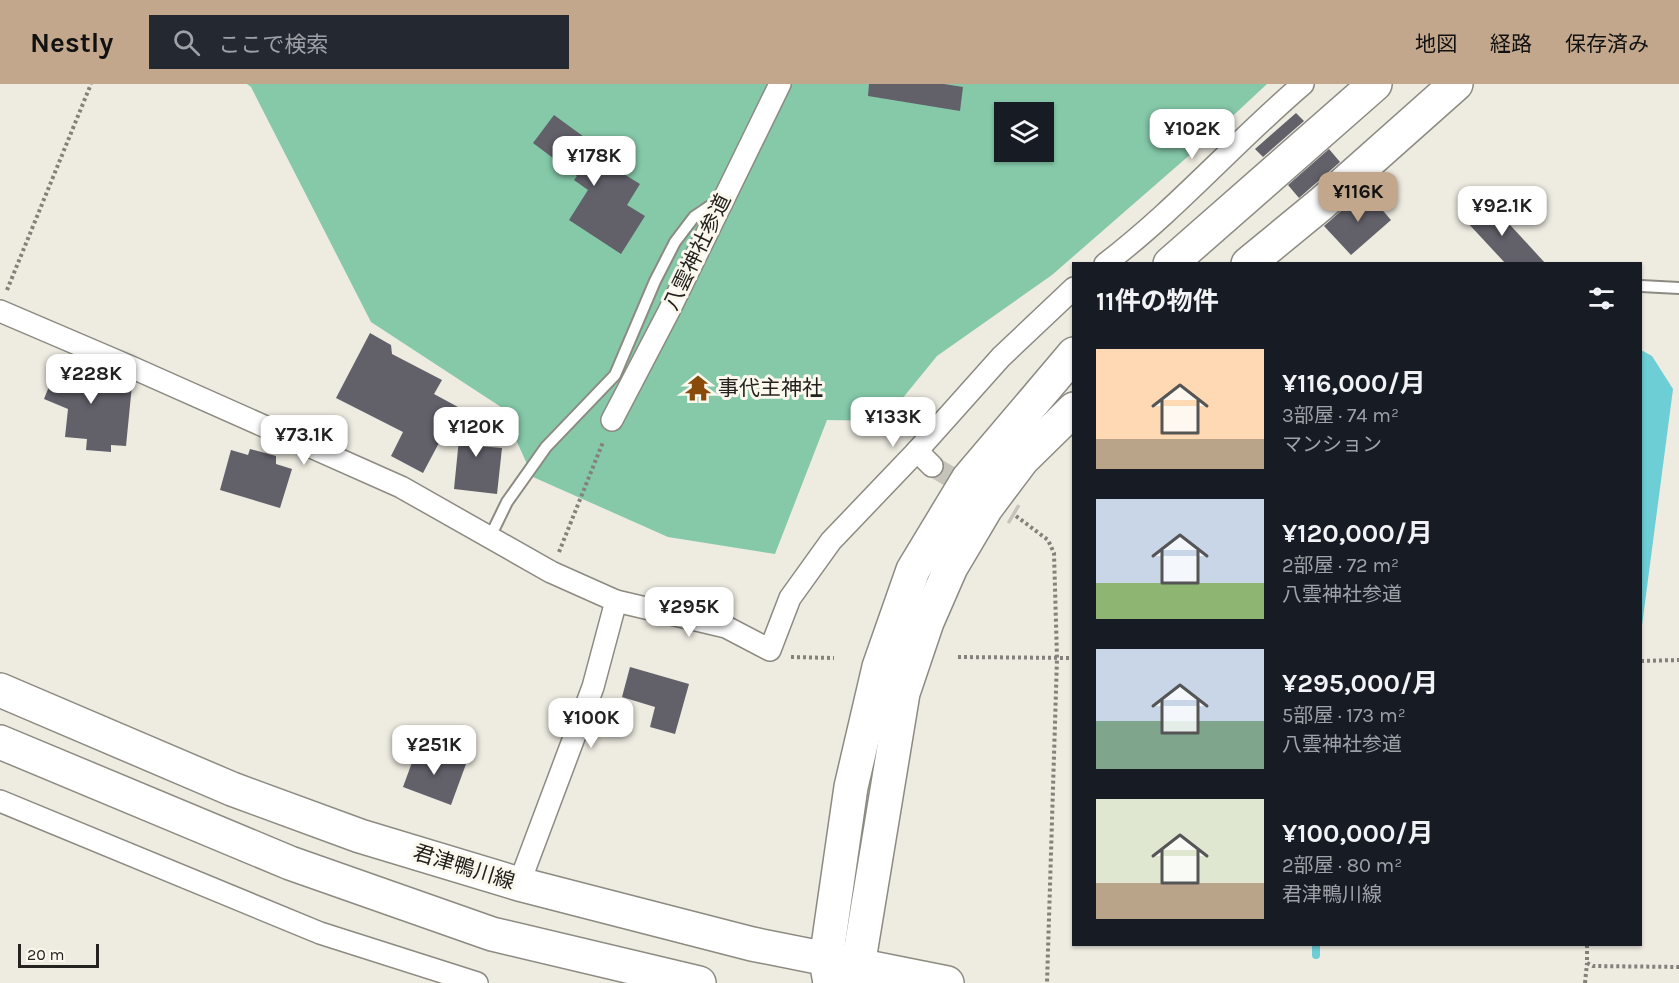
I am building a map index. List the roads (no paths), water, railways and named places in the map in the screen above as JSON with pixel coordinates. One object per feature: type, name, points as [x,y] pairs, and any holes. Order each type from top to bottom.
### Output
[{"type":"main road","points":[[1172,262],[1375,84]]},
{"type":"main road","points":[[1250,262],[1321,204],[1456,84]]},
{"type":"main road","points":[[828,972],[850,787],[879,667],[913,570],[968,479],[1072,356]]},
{"type":"main road","points":[[854,975],[903,693],[927,622],[951,567],[986,508],[1022,460],[1072,410]]},
{"type":"main road","name":"君津鴨川線","points":[[0,690],[232,789],[360,836],[519,884],[752,944],[828,972],[946,983]]},
{"type":"main road","points":[[0,742],[290,863],[492,934],[699,983]]},
{"type":"street","name":"八雲神社参道","points":[[612,420],[669,311],[780,84]]},
{"type":"street","points":[[1108,262],[1142,236],[1260,121],[1303,84]]},
{"type":"street","points":[[2,304],[131,367],[401,487],[551,572],[616,601],[726,627],[770,650],[790,598],[831,542],[1001,357],[1072,290]]},
{"type":"street","points":[[917,451],[932,466]]},
{"type":"street","points":[[519,884],[593,687],[616,601]]},
{"type":"street","points":[[0,801],[320,933],[477,983]]},
{"type":"lane","points":[[490,537],[507,502],[546,447],[615,375],[655,281],[675,242],[694,217],[725,195]]},
{"type":"lane","points":[[1642,286],[1679,288]]},
{"type":"water","points":[[1642,351],[1652,356],[1673,389],[1642,625]]},
{"type":"waterway","points":[[1316,946],[1316,955]]},
{"type":"tunnel","points":[[932,466],[1015,515]]},
{"type":"place","name":"事代主神社","points":[[698,388]]}]
